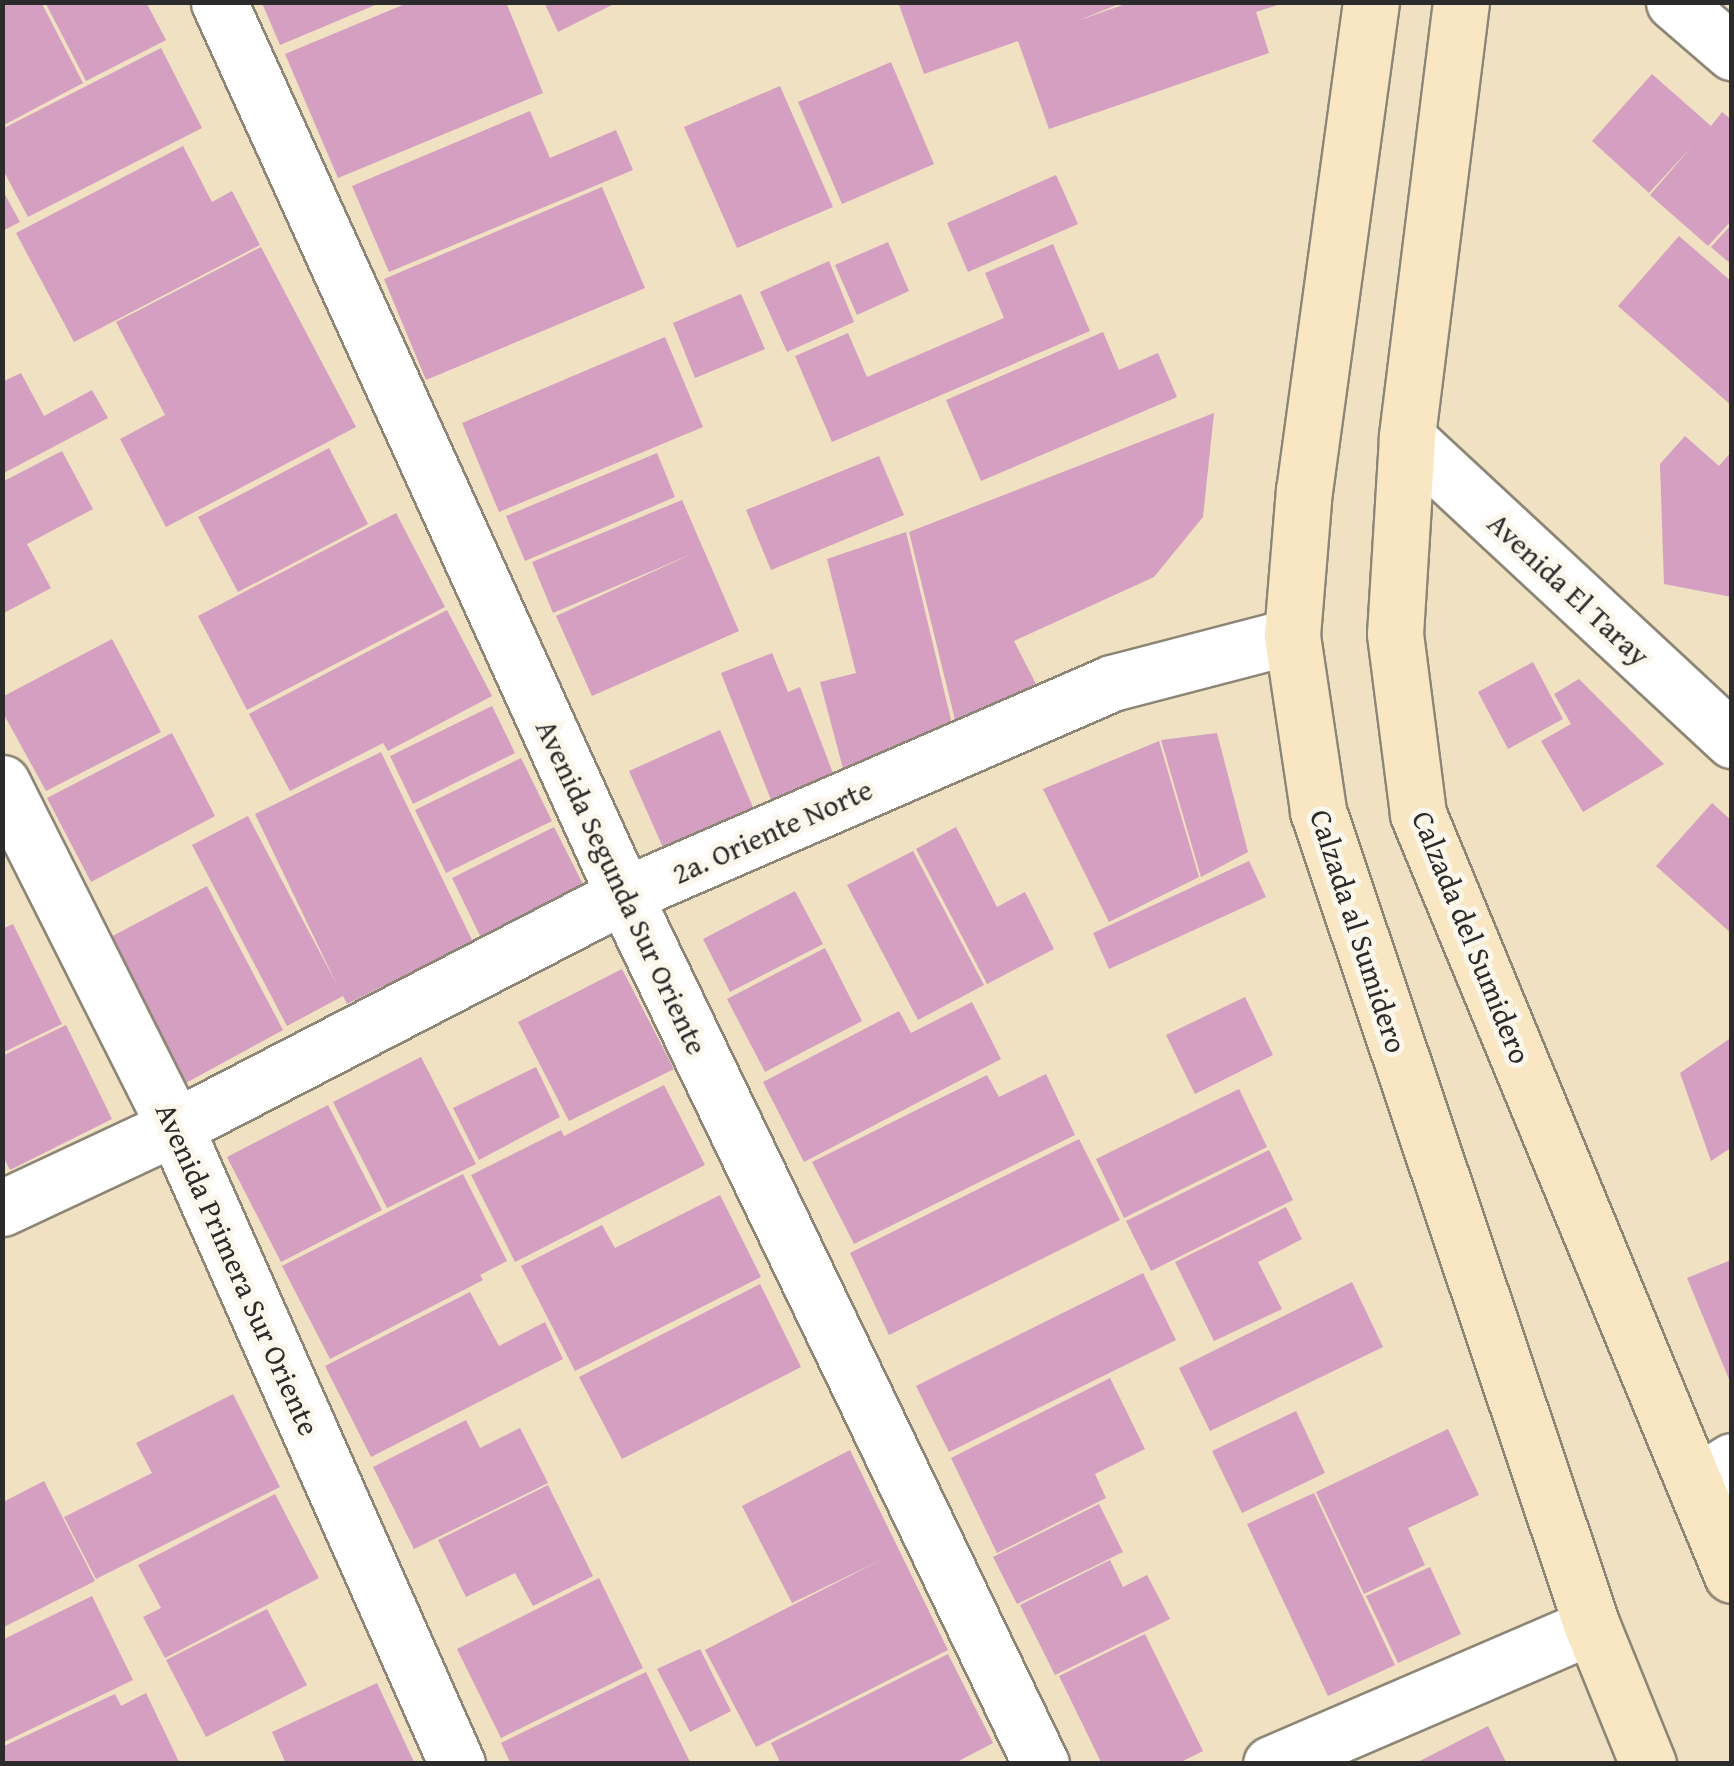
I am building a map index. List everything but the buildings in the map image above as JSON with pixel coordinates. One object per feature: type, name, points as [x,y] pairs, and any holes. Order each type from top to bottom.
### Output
[{"type":"main road","name":"Calzada al Sumidero","points":[[1370,2],[1304,489],[1292,636],[1318,811],[1592,1626],[1648,1764]]},
{"type":"main road","name":"Calzada del Sumidero","points":[[1461,2],[1407,438],[1395,634],[1418,814],[1714,1472],[1732,1575]]},
{"type":"street","name":"Avenida Segunda Sur Oriente","points":[[219,2],[624,895],[1041,1764]]},
{"type":"street","points":[[1674,2],[1732,52]]},
{"type":"street","name":"Avenida El Taray","points":[[1407,438],[1732,740]]},
{"type":"street","name":"2a. Oriente Norte","points":[[2,1208],[176,1126],[624,895],[1112,683],[1292,636]]},
{"type":"street","name":"Avenida Primera Sur Oriente","points":[[2,782],[176,1126],[457,1764]]},
{"type":"street","points":[[1271,1764],[1592,1626]]}]
